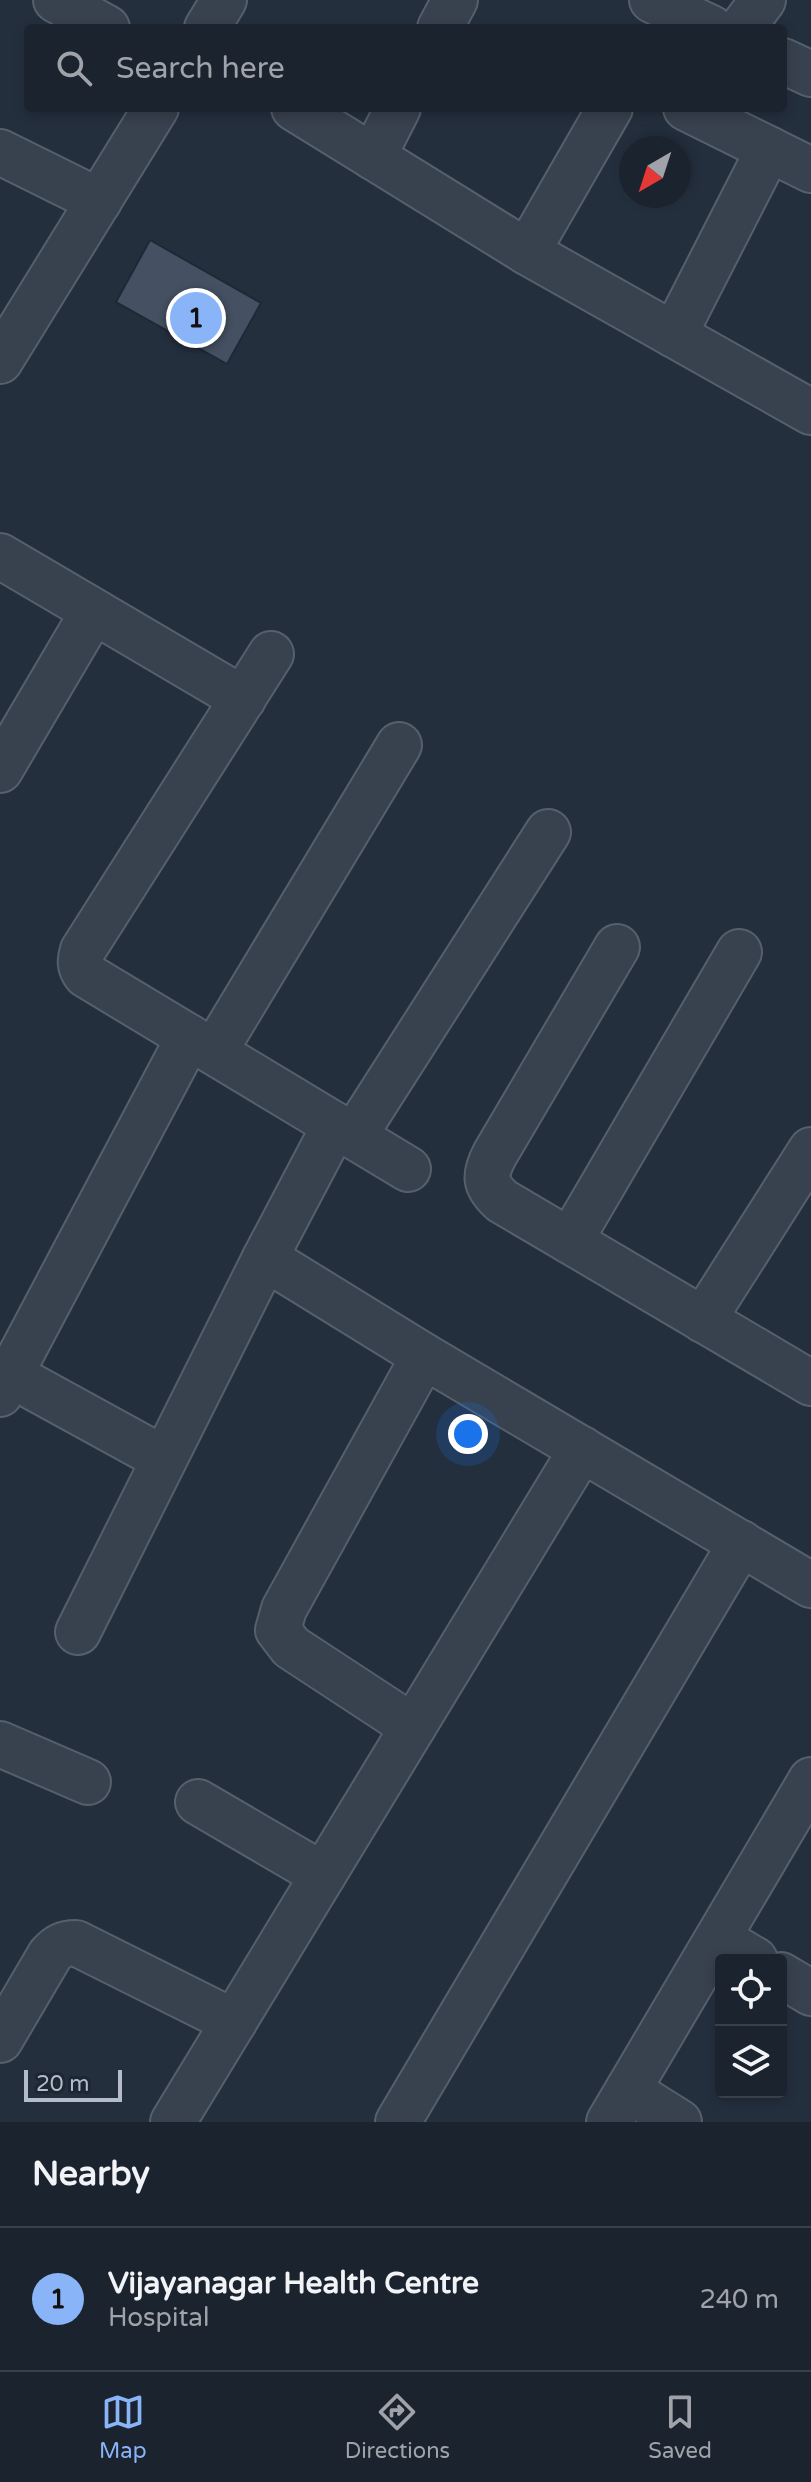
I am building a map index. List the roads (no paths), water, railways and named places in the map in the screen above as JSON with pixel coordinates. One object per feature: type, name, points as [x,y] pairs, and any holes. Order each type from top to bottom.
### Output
[{"type":"street","points":[[56,0],[100,24]]},
{"type":"street","points":[[209,24],[224,0]]},
{"type":"street","points":[[442,24],[455,0]]},
{"type":"street","points":[[745,24],[763,0]]},
{"type":"street","points":[[659,12],[698,24]]},
{"type":"street","points":[[787,63],[811,74]]},
{"type":"street","points":[[5,344],[154,112]]},
{"type":"street","points":[[300,112],[527,252],[811,412]]},
{"type":"street","points":[[373,157],[396,112]]},
{"type":"street","points":[[527,252],[608,112]]},
{"type":"street","points":[[694,112],[811,170]]},
{"type":"street","points":[[674,335],[769,149]]},
{"type":"street","points":[[0,152],[99,201]]},
{"type":"street","points":[[0,556],[243,699]]},
{"type":"street","points":[[0,770],[93,612]]},
{"type":"street","points":[[271,654],[83,950],[81,969],[86,975],[408,1169]]},
{"type":"street","points":[[164,1459],[3,1379],[201,1045],[399,745]]},
{"type":"street","points":[[78,1632],[265,1258],[344,1130],[548,832]]},
{"type":"street","points":[[617,947],[488,1168],[487,1182],[491,1192],[811,1383]]},
{"type":"street","points":[[570,1241],[739,952]]},
{"type":"street","points":[[703,1320],[811,1150]]},
{"type":"street","points":[[265,1258],[811,1585]]},
{"type":"street","points":[[413,1727],[291,1647],[278,1630],[284,1609],[424,1356]]},
{"type":"street","points":[[173,2122],[582,1449]]},
{"type":"street","points":[[398,2122],[741,1543]]},
{"type":"street","points":[[0,1744],[88,1782]]},
{"type":"street","points":[[679,2122],[618,2106],[810,1784]]},
{"type":"street","points":[[198,1802],[323,1875]]},
{"type":"street","points":[[718,1938],[745,1954]]},
{"type":"street","points":[[0,2040],[50,1955],[65,1943],[76,1943],[234,2022]]},
{"type":"street","points":[[787,1979],[811,1993]]},
{"type":"place","name":"Vijayanagar Health Centre","points":[[196,318]]}]
